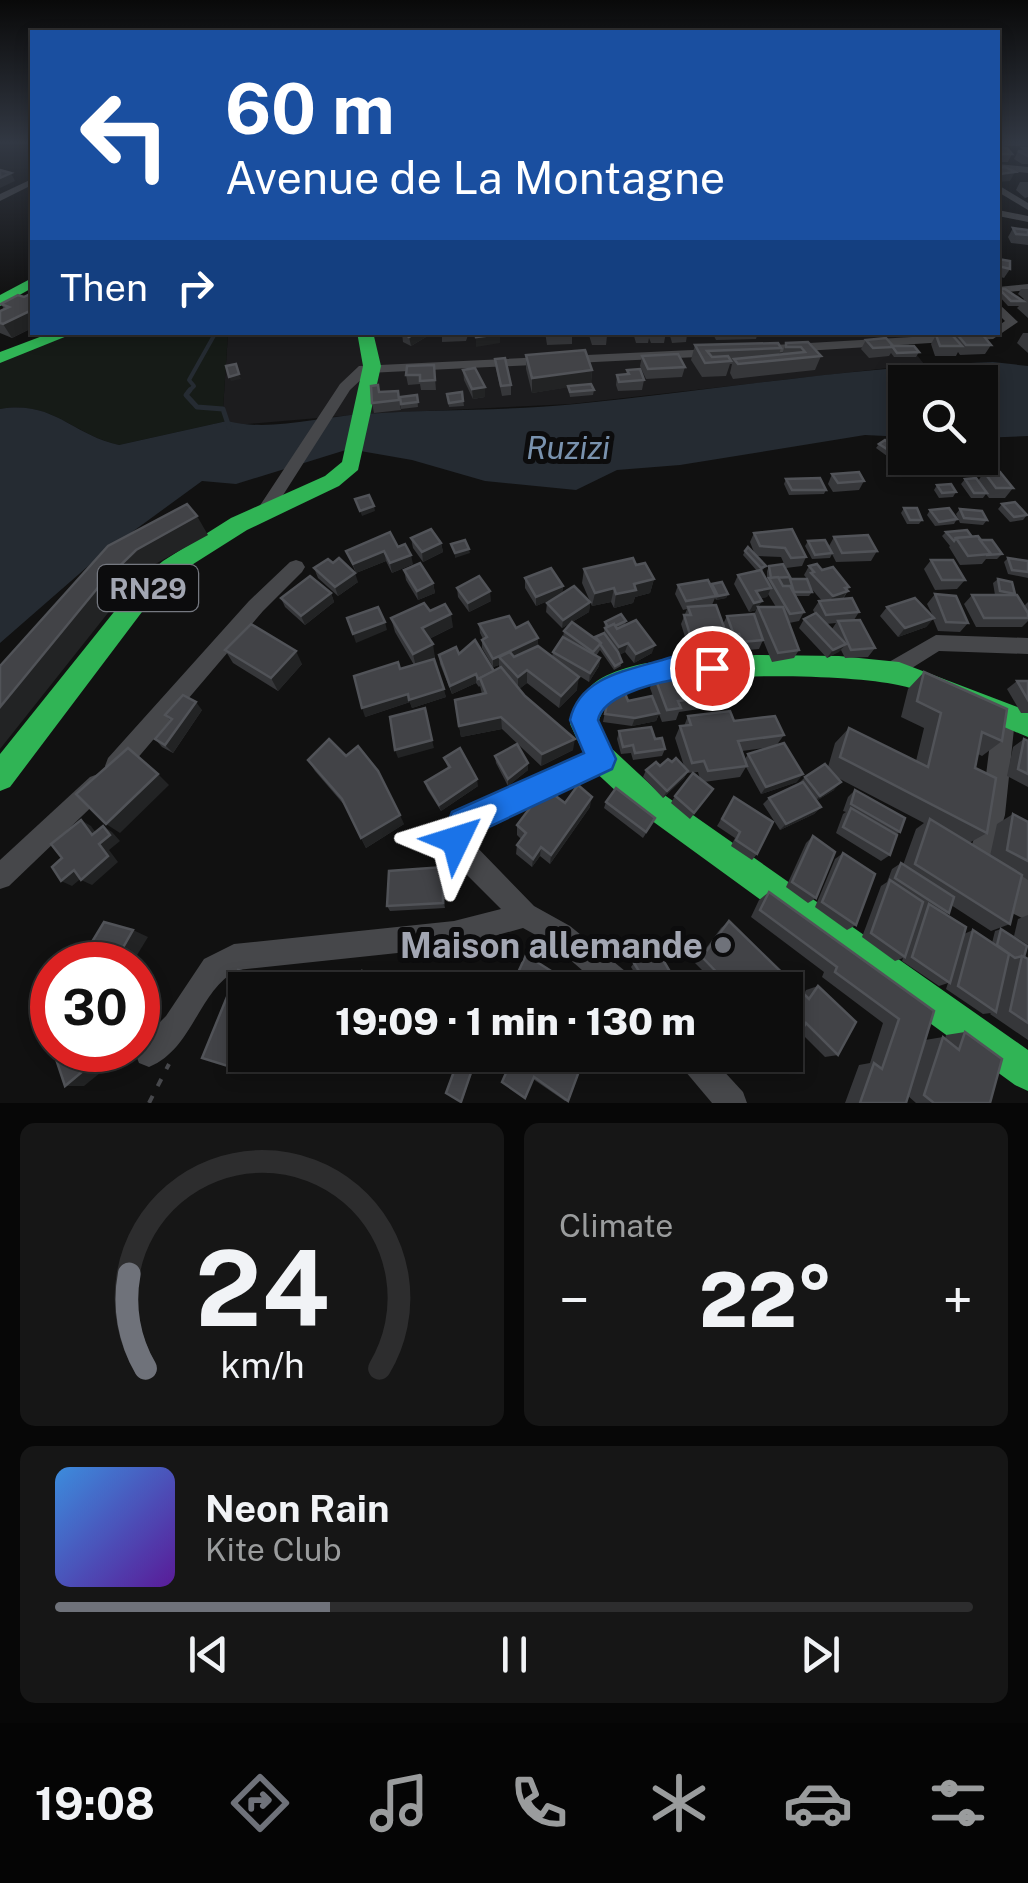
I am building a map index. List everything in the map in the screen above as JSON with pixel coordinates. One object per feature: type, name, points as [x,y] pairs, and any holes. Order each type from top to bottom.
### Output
[{"type":"main road","points":[[0,301],[30,283]]},
{"type":"main road","points":[[0,358],[61,335]]},
{"type":"main road","points":[[366,335],[372,366]]},
{"type":"main road","name":"RN29","points":[[0,777],[146,590],[170,567],[265,510],[332,481],[351,465],[372,366]]},
{"type":"main road","points":[[1016,719],[889,672],[672,668],[610,686],[587,706],[586,730],[602,759],[698,837],[1028,1072]]},
{"type":"street","points":[[1007,193],[1028,207]]},
{"type":"street","points":[[1000,213],[1028,218]]},
{"type":"street","points":[[1000,226],[1028,230]]},
{"type":"street","points":[[1000,290],[1028,287]]},
{"type":"street","points":[[1000,309],[1012,322]]},
{"type":"street","points":[[1000,332],[1012,322],[1028,322]]},
{"type":"street","points":[[265,510],[345,387],[358,372],[372,366],[678,356],[987,335]]},
{"type":"street","points":[[0,877],[139,744],[256,606],[296,567]]},
{"type":"street","points":[[889,672],[936,643],[1028,646]]},
{"type":"street","points":[[1016,719],[980,858],[1027,884],[1021,904],[1028,908]]},
{"type":"street","points":[[602,759],[463,823],[456,840],[462,854],[526,915],[561,935],[605,972]]},
{"type":"street","points":[[160,1042],[176,1026],[213,968],[234,956],[454,934],[526,915]]},
{"type":"street","points":[[705,1072],[732,1103]]},
{"type":"shaded area","points":[[63,335],[228,335],[223,409],[227,421],[119,445],[103,441],[49,414],[0,409],[0,358]]},
{"type":"shaded area","points":[[228,335],[946,335],[906,341],[924,364],[888,365],[888,368],[571,404],[237,425],[227,421],[223,409]]},
{"type":"water","name":"Ruzizi","points":[[993,362],[1028,366],[1028,436],[998,437],[998,365],[941,365]]},
{"type":"water","name":"Ruzizi","points":[[888,370],[888,436],[865,435],[680,465],[617,470],[576,490],[485,481],[412,460],[349,449],[236,484],[202,481],[102,554],[0,643],[0,409],[35,409],[119,445],[227,421],[260,425],[363,414],[549,406]]},
{"type":"building","points":[[1013,228],[1028,230],[1028,235],[1016,234]]},
{"type":"building","points":[[1000,259],[1010,261],[1010,269],[1000,266]]},
{"type":"building","points":[[1000,289],[1023,301],[1011,301],[1000,290]]},
{"type":"building","points":[[30,294],[30,311],[0,323],[0,311],[9,307],[1,304],[18,295]]},
{"type":"building","points":[[936,335],[952,335],[962,346],[940,346]]},
{"type":"building","points":[[958,335],[983,335],[991,345],[966,345]]},
{"type":"building","points":[[886,338],[894,347],[873,348],[866,340]]},
{"type":"building","points":[[808,342],[821,356],[738,364],[734,359],[805,352],[801,347],[786,347],[786,343]]},
{"type":"building","points":[[778,343],[781,348],[707,351],[712,357],[728,356],[731,361],[705,363],[695,345]]},
{"type":"building","points":[[892,346],[914,346],[919,352],[897,353]]},
{"type":"building","points":[[585,350],[592,370],[532,378],[526,355]]},
{"type":"building","points":[[678,354],[685,367],[648,369],[642,356]]},
{"type":"building","points":[[505,358],[511,385],[501,386],[495,359]]},
{"type":"building","points":[[236,364],[239,374],[229,377],[226,366]]},
{"type":"building","points":[[434,365],[435,380],[420,381],[420,375],[406,375],[407,366]]},
{"type":"building","points":[[475,368],[485,387],[472,389],[463,370]]},
{"type":"building","points":[[640,369],[644,380],[619,382],[617,375]]},
{"type":"building","points":[[591,384],[594,390],[570,392],[568,386]]},
{"type":"building","points":[[378,385],[379,392],[398,391],[399,400],[372,403],[371,386]]},
{"type":"building","points":[[462,392],[463,401],[449,403],[447,394]]},
{"type":"building","points":[[417,395],[418,402],[401,404],[400,397]]},
{"type":"building","points":[[859,472],[864,481],[838,483],[832,474]]},
{"type":"building","points":[[1000,472],[1013,488],[996,488],[986,475]]},
{"type":"building","points":[[820,478],[826,490],[792,490],[786,479]]},
{"type":"building","points":[[976,478],[987,493],[974,493],[965,479]]},
{"type":"building","points":[[951,484],[956,492],[942,493],[937,485]]},
{"type":"building","points":[[369,495],[374,506],[360,511],[355,499]]},
{"type":"building","points":[[1015,502],[1027,515],[1014,517],[1002,504]]},
{"type":"building","points":[[187,504],[197,516],[136,550],[100,585],[0,707],[0,666],[108,546]]},
{"type":"building","points":[[904,508],[917,508],[922,520],[910,520]]},
{"type":"building","points":[[949,508],[957,519],[939,522],[930,510]]},
{"type":"building","points":[[960,509],[982,511],[987,520],[964,518]]},
{"type":"building","points":[[431,529],[441,543],[422,552],[411,538]]},
{"type":"building","points":[[792,529],[806,557],[791,558],[785,548],[760,546],[754,533]]},
{"type":"building","points":[[967,530],[972,537],[954,541],[946,532]]},
{"type":"building","points":[[390,532],[398,547],[405,544],[411,555],[390,563],[384,551],[353,564],[346,551]]},
{"type":"building","points":[[868,535],[877,551],[842,553],[834,537]]},
{"type":"building","points":[[978,536],[991,554],[968,556],[956,538]]},
{"type":"building","points":[[465,540],[469,549],[455,553],[451,544]]},
{"type":"building","points":[[825,540],[832,553],[815,555],[808,541]]},
{"type":"building","points":[[980,540],[992,540],[1002,554],[986,555],[991,554]]},
{"type":"building","points":[[748,547],[766,566],[761,568],[745,551]]},
{"type":"building","points":[[339,558],[355,573],[335,587],[314,568],[328,559],[333,563]]},
{"type":"building","points":[[633,558],[636,565],[645,563],[654,579],[634,584],[636,590],[616,594],[614,588],[595,593],[584,569]]},
{"type":"building","points":[[1008,558],[1028,561],[1028,572],[1012,570]]},
{"type":"building","points":[[931,560],[953,560],[965,580],[942,580]]},
{"type":"building","points":[[420,563],[433,583],[417,591],[404,570]]},
{"type":"building","points":[[783,564],[790,577],[771,578],[769,566]]},
{"type":"building","points":[[817,564],[822,570],[833,567],[848,591],[833,596],[811,573],[814,572],[809,566]]},
{"type":"building","points":[[551,568],[563,586],[536,597],[525,578]]},
{"type":"building","points":[[761,570],[771,588],[756,591],[762,601],[754,603],[738,575]]},
{"type":"building","points":[[310,576],[331,593],[301,616],[281,598]]},
{"type":"building","points":[[479,576],[490,591],[468,603],[457,588]]},
{"type":"building","points":[[778,577],[783,586],[790,586],[804,612],[790,614],[769,578]]},
{"type":"building","points":[[790,579],[807,579],[812,592],[794,592]]},
{"type":"building","points":[[998,579],[1012,582],[1015,594],[1000,591]]},
{"type":"building","points":[[708,580],[716,596],[686,601],[678,585]]},
{"type":"building","points":[[722,582],[728,594],[718,596],[712,584]]},
{"type":"building","points":[[574,586],[590,602],[563,620],[547,603]]},
{"type":"building","points":[[935,594],[956,596],[968,623],[946,622]]},
{"type":"building","points":[[972,595],[1017,595],[1028,618],[984,618]]},
{"type":"building","points":[[852,598],[859,612],[826,615],[819,601]]},
{"type":"building","points":[[915,598],[934,618],[905,628],[887,607]]},
{"type":"building","points":[[424,603],[430,611],[445,604],[451,614],[422,628],[433,644],[413,654],[391,618]]},
{"type":"building","points":[[716,605],[728,638],[692,641],[684,615],[691,615],[688,607]]},
{"type":"building","points":[[378,607],[385,622],[353,634],[347,618]]},
{"type":"building","points":[[758,607],[783,607],[799,650],[778,653]]},
{"type":"building","points":[[816,613],[846,644],[833,650],[804,619]]},
{"type":"building","points":[[621,614],[626,621],[608,627],[605,622]]},
{"type":"building","points":[[754,614],[763,640],[742,642],[739,634],[734,635],[727,616]]},
{"type":"building","points":[[509,616],[516,628],[528,622],[538,638],[493,659],[482,640],[487,637],[479,624]]},
{"type":"building","points":[[636,620],[655,645],[636,654],[628,643],[619,647],[605,628],[614,624],[617,629]]},
{"type":"building","points":[[860,620],[875,648],[851,650],[838,621]]},
{"type":"building","points":[[572,622],[601,643],[593,652],[564,631]]},
{"type":"building","points":[[251,624],[296,651],[271,678],[225,650]]},
{"type":"building","points":[[604,633],[622,662],[615,666],[595,637]]},
{"type":"building","points":[[563,637],[600,658],[590,673],[553,652]]},
{"type":"building","points":[[475,640],[494,671],[450,686],[439,655],[456,647],[459,654]]},
{"type":"building","points":[[538,646],[579,677],[561,696],[527,670],[518,677],[499,657],[510,652],[514,657]]},
{"type":"building","points":[[434,659],[444,689],[409,700],[408,694],[362,708],[354,676],[398,662],[400,669]]},
{"type":"building","points":[[714,666],[726,694],[678,701],[681,708],[667,710],[654,675]]},
{"type":"building","points":[[501,667],[525,696],[575,739],[542,754],[501,717],[459,726],[455,700],[486,693],[480,678]]},
{"type":"building","points":[[924,672],[1007,709],[1002,741],[982,732],[975,768],[996,778],[987,833],[840,757],[849,728],[928,767],[941,713],[917,701]]},
{"type":"building","points":[[1017,681],[1028,681],[1028,700]]},
{"type":"building","points":[[623,688],[628,701],[652,696],[659,713],[635,718],[605,714],[609,692]]},
{"type":"building","points":[[183,695],[196,702],[165,745],[155,739],[172,719],[165,715]]},
{"type":"building","points":[[425,708],[432,740],[395,750],[390,717]]},
{"type":"building","points":[[730,711],[734,721],[775,716],[784,735],[738,741],[747,766],[708,771],[704,761],[692,763],[680,726],[691,725],[688,716]]},
{"type":"building","points":[[651,727],[655,739],[662,738],[665,749],[635,753],[633,745],[623,747],[619,731]]},
{"type":"building","points":[[329,739],[346,756],[358,746],[378,771],[400,815],[361,838],[342,799],[308,760]]},
{"type":"building","points":[[1024,739],[1028,741],[1028,774],[1018,769]]},
{"type":"building","points":[[784,743],[803,774],[766,787],[748,754]]},
{"type":"building","points":[[517,744],[528,763],[508,779],[495,756]]},
{"type":"building","points":[[128,748],[158,774],[106,824],[76,794]]},
{"type":"building","points":[[460,748],[477,779],[439,805],[425,782],[450,767],[444,758]]},
{"type":"building","points":[[676,758],[688,771],[667,791],[646,770],[656,762],[660,766]]},
{"type":"building","points":[[825,764],[841,782],[820,796],[805,777]]},
{"type":"building","points":[[693,773],[713,789],[694,813],[675,796]]},
{"type":"building","points":[[803,782],[821,807],[786,824],[769,798]]},
{"type":"building","points":[[578,785],[592,797],[551,855],[541,847],[533,859],[517,845],[526,833],[517,825],[545,788],[565,803]]},
{"type":"building","points":[[616,788],[655,818],[646,832],[606,802]]},
{"type":"building","points":[[855,790],[905,818],[900,832],[851,804]]},
{"type":"building","points":[[734,797],[773,822],[757,854],[736,840],[740,832],[722,819]]},
{"type":"building","points":[[851,808],[897,835],[890,855],[843,827]]},
{"type":"building","points":[[1013,814],[1028,822],[1028,861],[1007,850]]},
{"type":"building","points":[[930,819],[1022,875],[1010,924],[915,864]]},
{"type":"building","points":[[81,820],[92,835],[103,826],[110,835],[99,844],[108,856],[81,880],[74,870],[61,881],[52,867],[62,858],[51,844]]},
{"type":"building","points":[[813,836],[835,852],[816,898],[792,882]]},
{"type":"building","points":[[843,853],[875,874],[856,925],[822,902]]},
{"type":"building","points":[[901,863],[954,897],[949,913],[895,878]]},
{"type":"building","points":[[443,867],[443,903],[387,906],[389,871]]},
{"type":"building","points":[[890,880],[923,902],[905,957],[871,933]]},
{"type":"building","points":[[769,892],[934,1011],[906,1103],[860,1103],[874,1063],[882,1069],[899,1019],[760,910]]},
{"type":"building","points":[[929,904],[966,927],[950,983],[912,957]]},
{"type":"building","points":[[729,921],[781,972],[717,972],[702,957]]},
{"type":"building","points":[[104,922],[133,930],[126,942],[92,942]]},
{"type":"building","points":[[1001,929],[1027,946],[1024,957],[1015,958],[997,945]]},
{"type":"building","points":[[973,930],[1009,954],[996,1012],[958,986]]},
{"type":"building","points":[[656,948],[669,970],[639,972],[634,963]]},
{"type":"building","points":[[526,955],[553,972],[518,972]]},
{"type":"building","points":[[1022,956],[1028,959],[1028,1023],[1010,1011]]},
{"type":"building","points":[[818,986],[856,1022],[838,1055],[806,1023],[803,1028],[803,993],[809,999]]},
{"type":"building","points":[[228,994],[228,1066],[202,1058]]},
{"type":"building","points":[[965,1032],[1002,1059],[990,1103],[934,1103],[924,1095],[943,1037],[959,1050]]},
{"type":"building","points":[[60,1072],[82,1072],[65,1086]]},
{"type":"building","points":[[454,1072],[471,1072],[461,1102],[446,1093]]},
{"type":"building","points":[[579,1072],[568,1101],[534,1077],[525,1098],[502,1082],[506,1073]]},
{"type":"waterway","points":[[190,390],[194,386],[189,380],[214,335]]},
{"type":"waterway","points":[[190,390],[186,395],[197,407],[223,409],[229,427]]},
{"type":"traffic: fast","points":[[0,301],[30,283]]},
{"type":"traffic: fast","points":[[0,358],[61,335]]},
{"type":"traffic: fast","points":[[0,777],[146,589],[171,567],[239,524],[332,481],[351,465],[372,366],[366,335]]},
{"type":"traffic: fast","points":[[1028,724],[899,674],[799,666],[713,668],[640,677],[603,691],[591,705],[584,724],[600,757],[643,797],[1028,1072]]},
{"type":"place","name":"Maison allemande","points":[[723,945]]},
{"type":"route","points":[[456,840],[463,823],[602,759],[584,720],[587,706],[601,692],[672,668],[712,668]]}]
